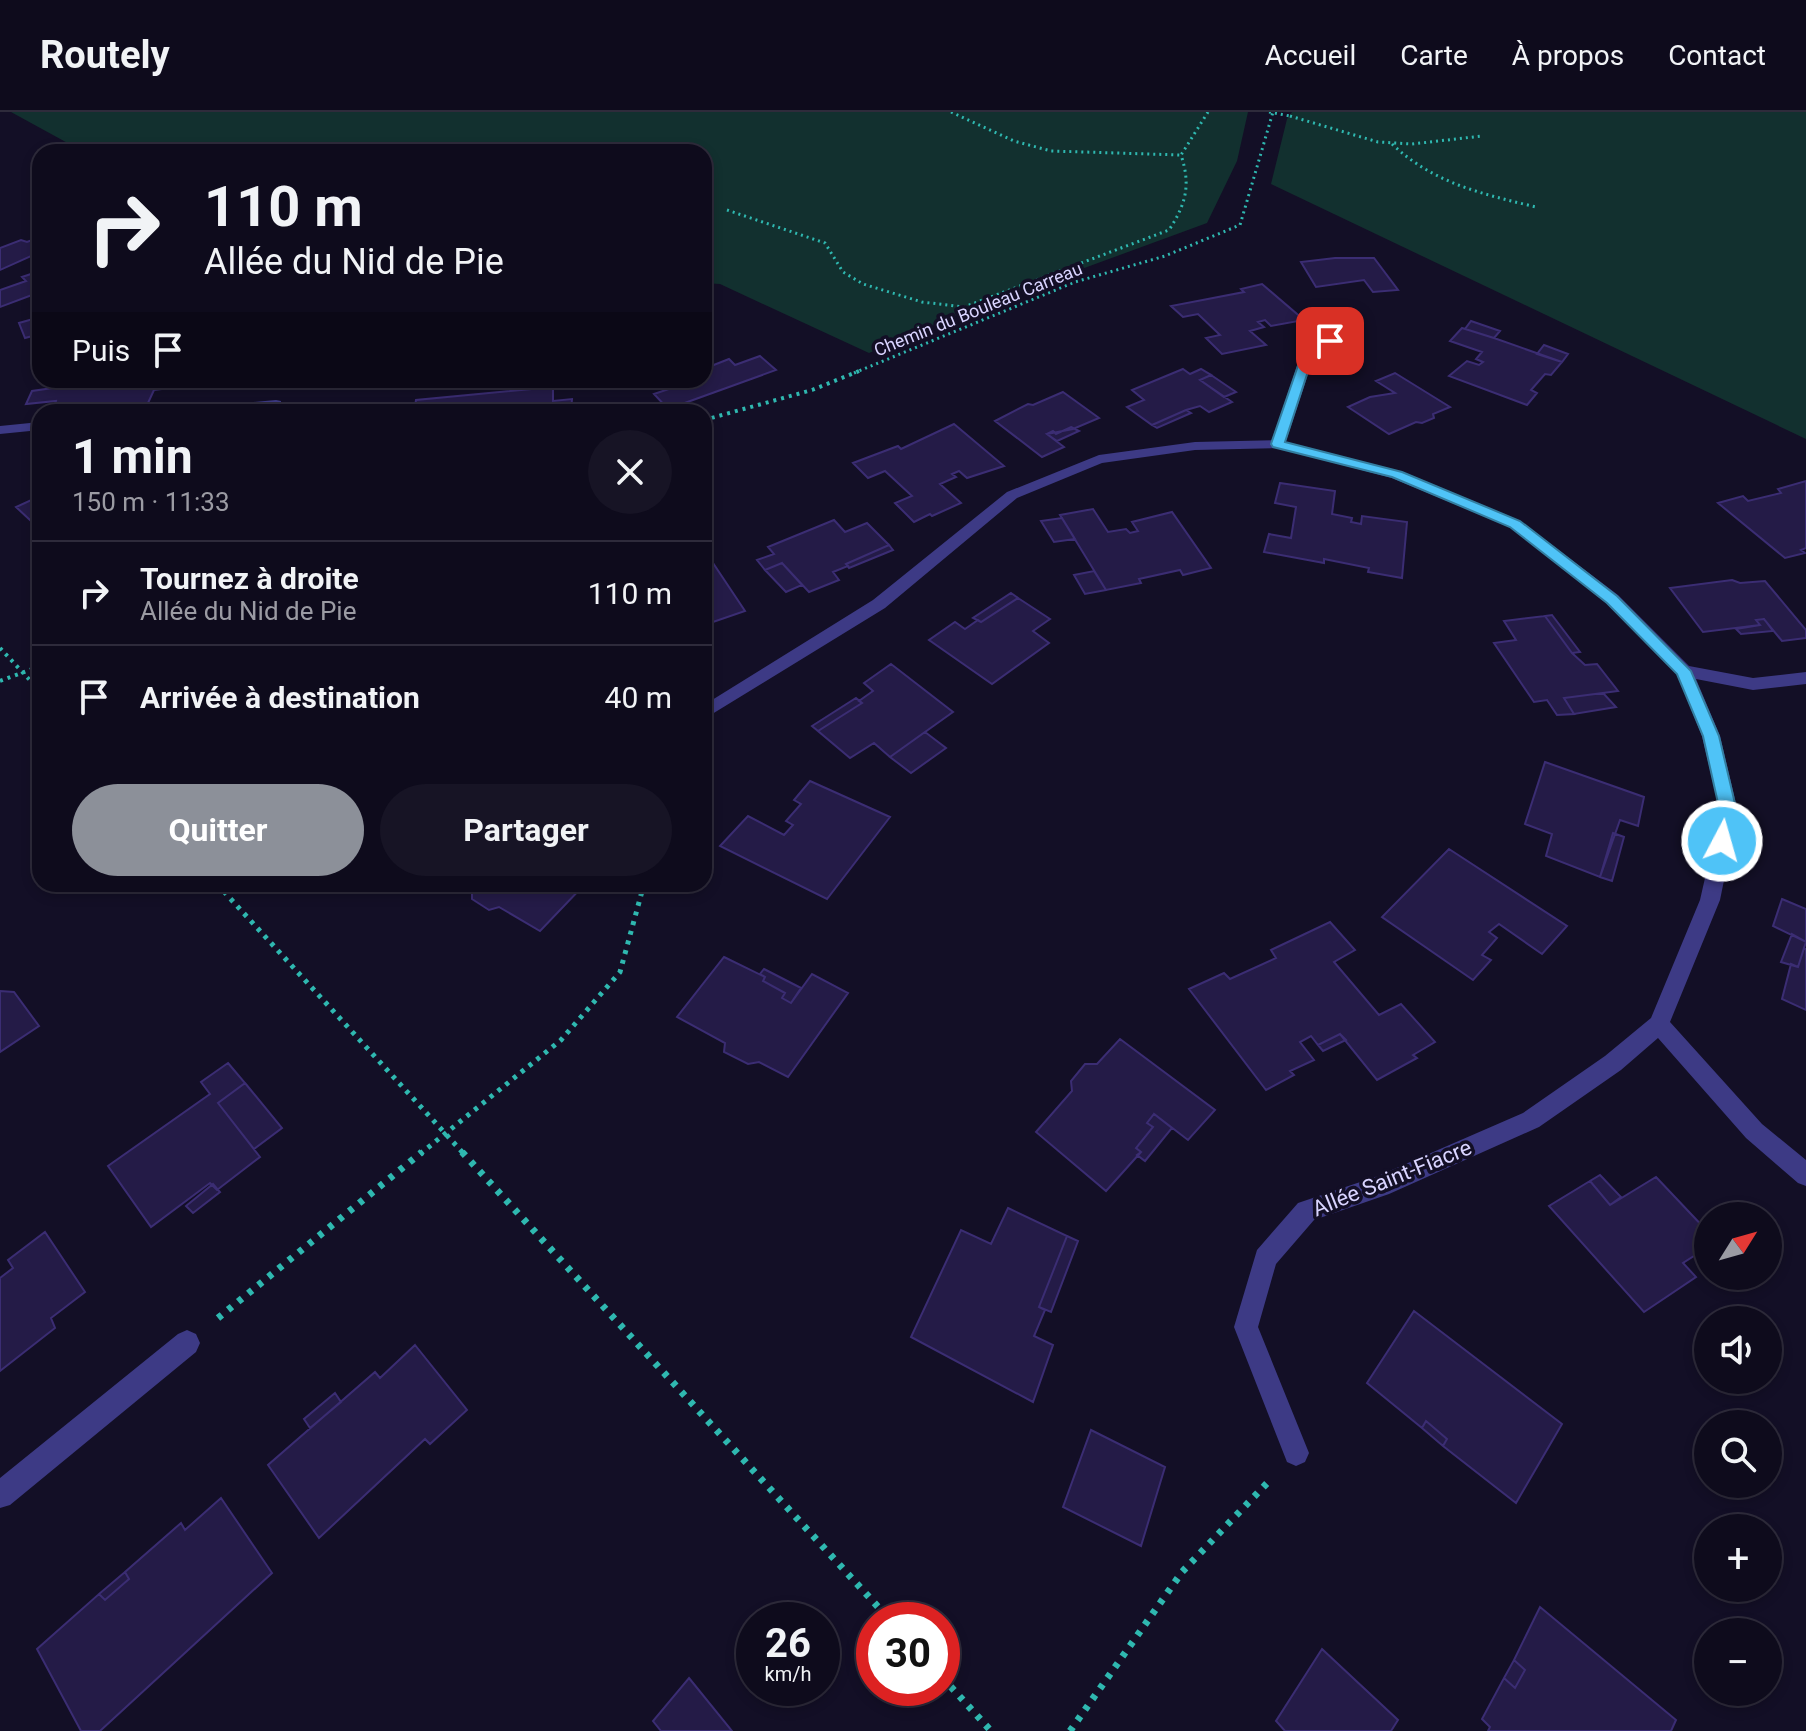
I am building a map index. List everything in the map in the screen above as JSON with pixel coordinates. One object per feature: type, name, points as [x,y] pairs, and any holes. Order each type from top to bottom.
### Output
[{"type":"street","points":[[1278,444],[1308,354],[1351,328]]},
{"type":"street","points":[[0,430],[32,427]]},
{"type":"street","points":[[712,708],[879,604],[1012,495],[1099,459],[1195,446],[1278,444],[1397,475],[1515,524],[1612,599],[1684,671],[1711,736],[1729,812],[1710,900],[1659,1024],[1754,1131],[1806,1175]]},
{"type":"street","points":[[1684,671],[1753,684],[1806,678]]},
{"type":"street","name":"Allée Saint-Fiacre","points":[[1296,1453],[1246,1327],[1266,1258],[1306,1211],[1381,1186],[1531,1120],[1613,1063],[1659,1024]]},
{"type":"street","points":[[0,1495],[187,1343]]},
{"type":"path","points":[[951,112],[1014,141],[1051,151],[1181,155]]},
{"type":"path","points":[[1181,155],[1208,112]]},
{"type":"path","points":[[1271,112],[1378,142],[1482,136]]},
{"type":"path","name":"Chemin du Bouleau Carreau","points":[[712,418],[812,390],[1075,282],[1165,256],[1240,225],[1271,112]]},
{"type":"path","points":[[1391,143],[1407,160],[1436,179],[1536,207]]},
{"type":"path","points":[[727,210],[825,243],[835,263],[850,278],[938,307],[964,307],[1169,230],[1185,206],[1188,175],[1181,155]]},
{"type":"path","points":[[0,648],[32,682]]},
{"type":"path","points":[[0,681],[32,669]]},
{"type":"path","points":[[224,892],[874,1602]]},
{"type":"path","points":[[187,1343],[561,1040],[620,972],[642,892]]},
{"type":"path","points":[[1070,1731],[1182,1572],[1296,1453]]},
{"type":"path","points":[[960,1697],[991,1731]]},
{"type":"green space","points":[[11,112],[1248,112],[1237,161],[1207,223],[970,310],[869,353],[720,284],[712,284],[712,144],[69,144]]},
{"type":"green space","points":[[1292,112],[1806,112],[1806,439],[1271,184],[1287,119]]},
{"type":"building","points":[[21,240],[32,240],[32,256],[0,270],[0,248]]},
{"type":"building","points":[[1374,258],[1398,290],[1373,292],[1364,280],[1316,287],[1301,262]]},
{"type":"building","points":[[32,274],[32,295],[0,307],[0,290],[26,281],[22,277]]},
{"type":"building","points":[[1262,284],[1304,320],[1271,326],[1265,320],[1258,322],[1264,327],[1250,331],[1266,345],[1222,354],[1206,338],[1220,335],[1198,314],[1183,317],[1171,306],[1244,292],[1241,289]]},
{"type":"building","points":[[32,319],[32,336],[25,338],[19,323]]},
{"type":"building","points":[[1471,321],[1500,331],[1494,338],[1465,329]]},
{"type":"building","points":[[1462,328],[1562,362],[1551,375],[1545,374],[1531,390],[1537,393],[1527,405],[1449,376],[1467,361],[1479,365],[1483,362],[1476,359],[1482,352],[1450,341]]},
{"type":"building","points":[[1544,345],[1568,354],[1562,362],[1537,354]]},
{"type":"building","points":[[760,356],[776,370],[682,404],[663,404],[654,394],[672,388],[712,388],[712,366],[729,359],[735,365]]},
{"type":"building","points":[[1183,369],[1190,374],[1201,369],[1211,375],[1200,380],[1232,402],[1209,412],[1200,406],[1186,410],[1152,425],[1127,407],[1144,400],[1132,390]]},
{"type":"building","points":[[1395,373],[1450,407],[1433,414],[1434,418],[1389,434],[1348,407],[1370,397],[1395,393],[1376,381]]},
{"type":"building","points":[[1211,375],[1236,392],[1224,397],[1200,380]]},
{"type":"building","points":[[53,388],[169,388],[154,390],[148,403],[137,404],[55,404],[56,401],[26,404],[32,391]]},
{"type":"building","points":[[542,388],[553,388],[553,401],[572,399],[572,404],[415,404],[416,400]]},
{"type":"building","points":[[1063,392],[1099,418],[1073,429],[1047,434],[1064,447],[1042,457],[995,421],[1028,404],[1033,405]]},
{"type":"building","points":[[1186,410],[1191,413],[1157,428],[1152,425]]},
{"type":"building","points":[[954,424],[1004,466],[967,478],[959,471],[952,474],[956,477],[940,484],[961,503],[932,516],[930,514],[914,522],[895,503],[912,496],[885,471],[868,478],[853,463],[898,446],[901,449]]},
{"type":"building","points":[[1071,427],[1079,431],[1057,441],[1047,434],[1053,431],[1056,434]]},
{"type":"building","points":[[1806,481],[1806,548],[1801,550],[1805,553],[1785,558],[1718,503],[1743,496],[1748,501],[1781,493],[1778,489]]},
{"type":"building","points":[[1280,483],[1335,491],[1332,514],[1352,518],[1351,522],[1361,524],[1362,516],[1407,522],[1402,578],[1324,559],[1324,563],[1264,552],[1269,534],[1291,538],[1296,507],[1275,503]]},
{"type":"building","points":[[32,500],[32,519],[30,520],[16,507]]},
{"type":"building","points":[[1093,509],[1108,532],[1126,529],[1130,533],[1138,531],[1132,522],[1172,512],[1211,568],[1183,575],[1180,570],[1106,590],[1060,515]]},
{"type":"building","points":[[1062,518],[1075,539],[1054,542],[1041,521]]},
{"type":"building","points":[[834,520],[845,532],[867,523],[889,545],[846,564],[848,566],[833,572],[839,580],[809,592],[782,563],[765,570],[757,560],[774,554],[768,547]]},
{"type":"building","points":[[889,545],[893,550],[849,568],[846,564]]},
{"type":"building","points":[[712,562],[745,611],[712,622]]},
{"type":"building","points":[[782,563],[802,585],[786,592],[765,570]]},
{"type":"building","points":[[1094,571],[1106,590],[1085,594],[1074,575]]},
{"type":"building","points":[[1732,580],[1740,583],[1765,581],[1806,630],[1806,638],[1782,641],[1764,619],[1756,620],[1760,625],[1703,632],[1670,588]]},
{"type":"building","points":[[1011,593],[1018,598],[981,622],[973,618]]},
{"type":"building","points":[[1018,598],[1050,619],[1033,631],[1049,643],[992,684],[929,640],[955,622],[965,629],[978,620],[981,622]]},
{"type":"building","points":[[1552,615],[1580,652],[1572,653],[1545,616]]},
{"type":"building","points":[[1545,616],[1572,653],[1585,665],[1597,664],[1618,691],[1564,698],[1574,714],[1557,715],[1547,700],[1534,702],[1494,643],[1516,640],[1504,621]]},
{"type":"building","points":[[1764,619],[1773,631],[1741,634],[1736,629],[1760,625],[1756,620]]},
{"type":"building","points":[[891,664],[953,712],[890,757],[874,743],[850,758],[818,731],[862,703],[859,701],[873,691],[864,683]]},
{"type":"building","points":[[1603,693],[1616,707],[1574,714],[1564,698]]},
{"type":"building","points":[[856,698],[862,703],[818,731],[812,726]]},
{"type":"building","points":[[925,732],[946,748],[911,773],[890,757]]},
{"type":"building","points":[[1545,762],[1644,797],[1638,826],[1620,820],[1600,877],[1546,856],[1552,834],[1525,824]]},
{"type":"building","points":[[810,781],[890,817],[827,899],[720,846],[748,816],[784,835],[793,825],[786,821],[801,804],[794,800]]},
{"type":"building","points":[[1613,833],[1624,837],[1612,881],[1600,877]]},
{"type":"building","points":[[1449,849],[1567,926],[1542,954],[1499,924],[1489,932],[1497,938],[1482,955],[1491,960],[1473,980],[1382,917]]},
{"type":"building","points":[[577,892],[540,931],[499,907],[489,910],[472,899],[472,893]]},
{"type":"building","points":[[1782,899],[1806,909],[1806,942],[1773,926]]},
{"type":"building","points":[[1330,922],[1355,950],[1334,962],[1379,1015],[1401,1004],[1435,1042],[1413,1055],[1417,1058],[1377,1080],[1340,1034],[1318,1045],[1311,1036],[1300,1042],[1314,1060],[1290,1071],[1294,1075],[1266,1090],[1189,989],[1224,973],[1230,979],[1276,958],[1271,950]]},
{"type":"building","points":[[1792,934],[1806,942],[1798,967],[1781,962]]},
{"type":"building","points":[[1804,948],[1806,1010],[1782,999],[1791,964],[1798,967]]},
{"type":"building","points":[[724,957],[765,977],[763,981],[785,993],[782,998],[791,1003],[812,974],[848,993],[788,1077],[759,1062],[748,1064],[724,1052],[725,1043],[677,1017]]},
{"type":"building","points":[[764,969],[801,988],[791,1003],[782,998],[785,993],[763,981],[765,977],[760,974]]},
{"type":"building","points":[[0,991],[14,992],[39,1026],[0,1052]]},
{"type":"building","points":[[1340,1034],[1346,1040],[1323,1051],[1318,1045]]},
{"type":"building","points":[[1120,1039],[1215,1110],[1188,1140],[1154,1114],[1147,1123],[1153,1127],[1136,1148],[1141,1152],[1106,1191],[1036,1132],[1072,1091],[1071,1081],[1085,1064],[1097,1064]]},
{"type":"building","points":[[228,1063],[245,1083],[218,1103],[260,1157],[217,1190],[210,1183],[151,1227],[108,1166],[210,1094],[201,1082]]},
{"type":"building","points":[[245,1083],[282,1128],[254,1149],[218,1103]]},
{"type":"building","points":[[1154,1114],[1172,1128],[1145,1161],[1137,1155],[1141,1152],[1136,1148],[1153,1127],[1147,1123]]},
{"type":"building","points":[[1600,1175],[1621,1197],[1610,1205],[1590,1181]]},
{"type":"building","points":[[1656,1177],[1694,1217],[1694,1256],[1683,1263],[1694,1278],[1644,1312],[1549,1206],[1590,1181],[1610,1205]]},
{"type":"building","points":[[213,1184],[220,1192],[193,1213],[186,1206]]},
{"type":"building","points":[[1008,1208],[1067,1236],[1039,1307],[1045,1310],[1034,1336],[1053,1345],[1033,1402],[911,1337],[961,1230],[991,1244]]},
{"type":"building","points":[[45,1232],[85,1292],[51,1318],[55,1328],[0,1371],[0,1278],[13,1268],[8,1260]]},
{"type":"building","points":[[1067,1236],[1078,1241],[1051,1312],[1039,1307]]},
{"type":"building","points":[[1414,1311],[1562,1424],[1516,1503],[1443,1446],[1447,1439],[1426,1421],[1422,1428],[1367,1383]]},
{"type":"building","points":[[415,1345],[467,1410],[430,1444],[425,1439],[319,1538],[268,1465],[375,1372],[380,1378]]},
{"type":"building","points":[[335,1393],[341,1402],[310,1428],[304,1419]]},
{"type":"building","points":[[1426,1421],[1447,1439],[1443,1446],[1422,1428]]},
{"type":"building","points":[[1091,1430],[1165,1467],[1141,1546],[1063,1507]]},
{"type":"building","points":[[221,1498],[272,1573],[100,1731],[81,1731],[37,1649],[99,1594],[105,1600],[129,1579],[125,1572],[181,1523],[185,1530]]},
{"type":"building","points":[[125,1572],[129,1579],[105,1600],[99,1594]]},
{"type":"building","points":[[1540,1607],[1676,1720],[1671,1731],[1488,1731],[1490,1727],[1482,1719],[1504,1678],[1515,1688],[1525,1670],[1514,1660]]},
{"type":"building","points":[[1322,1649],[1398,1720],[1391,1731],[1285,1731],[1276,1721]]},
{"type":"building","points":[[1514,1660],[1525,1670],[1515,1688],[1504,1678]]},
{"type":"building","points":[[689,1678],[732,1731],[661,1731],[653,1721]]},
{"type":"route","points":[[1330,341],[1308,354],[1278,444],[1397,475],[1515,524],[1612,599],[1684,671],[1711,736],[1729,812],[1722,841]]}]
